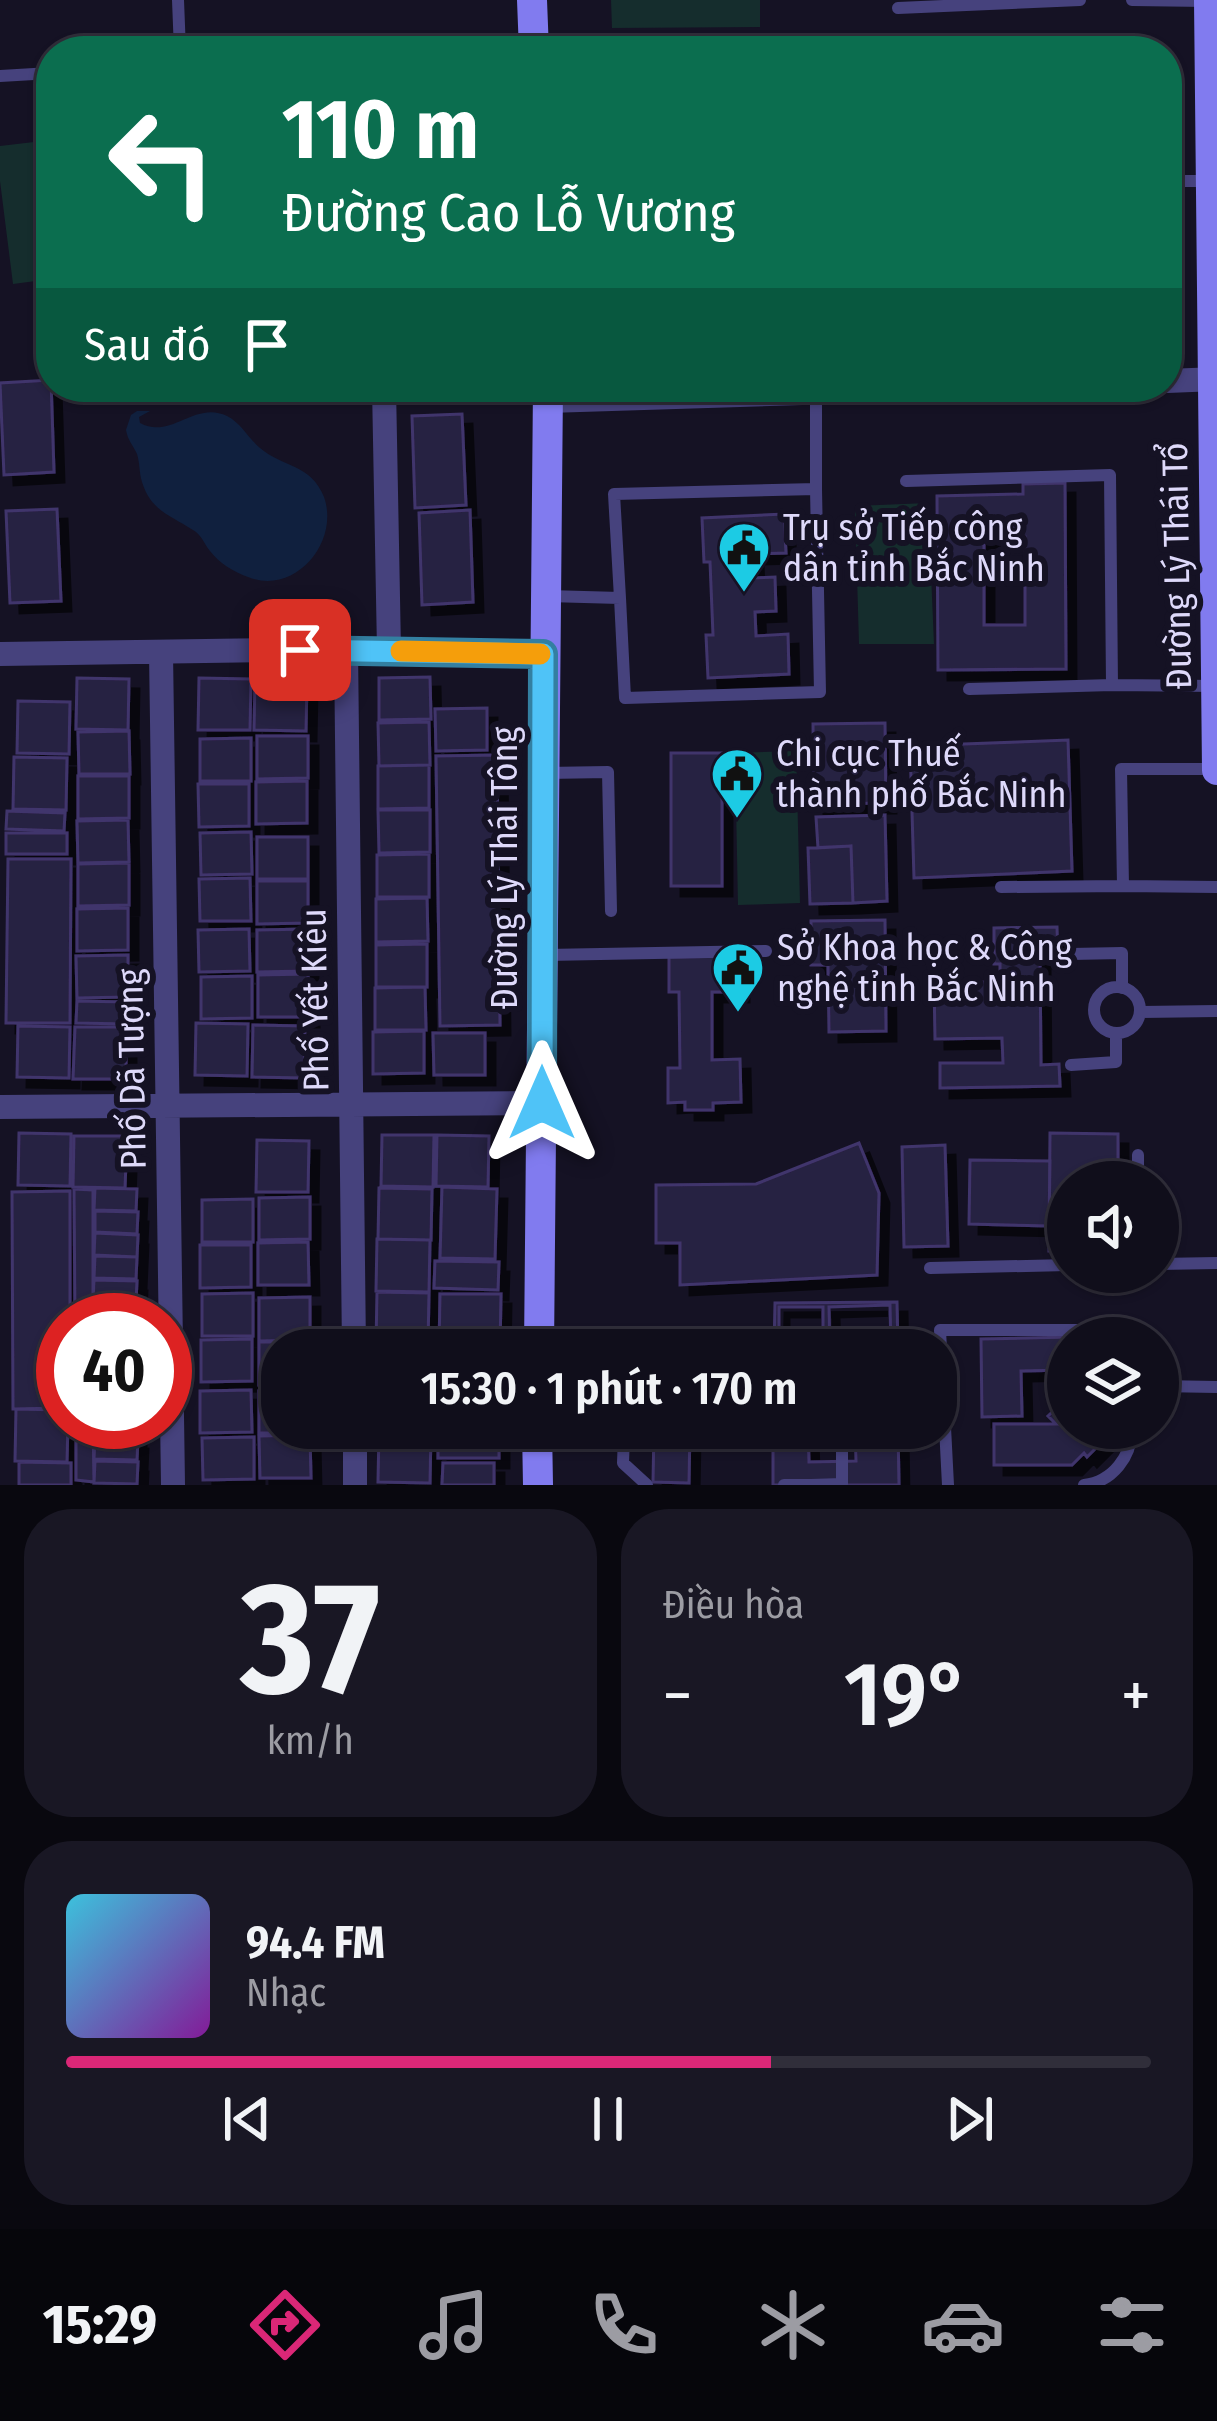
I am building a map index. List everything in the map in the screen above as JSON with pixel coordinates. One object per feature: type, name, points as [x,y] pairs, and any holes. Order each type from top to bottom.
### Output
[{"type":"street","points":[[532,0],[533,36]]},
{"type":"street","name":"Đường Lý Thái Tổ","points":[[1209,1],[1217,770]]},
{"type":"street","points":[[1182,380],[1215,379]]},
{"type":"street","points":[[384,402],[389,650]]},
{"type":"street","name":"Đường Lý Thái Tông","points":[[538,1329],[548,402]]},
{"type":"street","name":"Phố Yết Kiêu","points":[[346,650],[354,1329]]},
{"type":"street","points":[[0,654],[389,650],[543,654]]},
{"type":"street","name":"Phố Dã Tượng","points":[[161,652],[173,1485]]},
{"type":"street","points":[[0,1107],[542,1103]]},
{"type":"street","points":[[355,1449],[356,1485]]},
{"type":"street","points":[[537,1449],[538,1485]]},
{"type":"lane","points":[[178,0],[179,36]]},
{"type":"lane","points":[[898,8],[1080,0]]},
{"type":"lane","points":[[1132,0],[1209,1]]},
{"type":"lane","points":[[0,76],[36,74]]},
{"type":"lane","points":[[1182,181],[1210,181]]},
{"type":"lane","points":[[815,488],[614,494],[625,698],[820,692],[816,402]]},
{"type":"lane","points":[[906,481],[1110,475],[1112,685]]},
{"type":"lane","points":[[547,596],[620,598]]},
{"type":"lane","points":[[969,689],[1217,686]]},
{"type":"lane","points":[[1123,886],[1121,769],[1217,770]]},
{"type":"lane","points":[[544,772],[608,772],[610,911]]},
{"type":"lane","points":[[1001,887],[1217,887]]},
{"type":"lane","points":[[542,955],[766,951]]},
{"type":"lane","points":[[1071,954],[1122,953],[1122,988]]},
{"type":"lane","points":[[1122,988],[1137,998],[1141,1012],[1132,1028],[1116,1034],[1101,1027],[1094,1010],[1104,991],[1122,988]]},
{"type":"lane","points":[[1141,1012],[1217,1011]]},
{"type":"lane","points":[[1071,1065],[1116,1062],[1116,1034]]},
{"type":"lane","points":[[1138,1155],[1138,1161]]},
{"type":"lane","points":[[1179,1264],[1217,1263]]},
{"type":"lane","points":[[930,1268],[1047,1265]]},
{"type":"lane","points":[[947,1485],[940,1330],[1047,1330]]},
{"type":"lane","points":[[1179,1386],[1217,1387]]},
{"type":"lane","points":[[623,1449],[623,1463],[647,1485]]},
{"type":"lane","points":[[784,1485],[842,1484],[842,1449]]},
{"type":"lane","points":[[1084,1485],[1101,1481],[1130,1449]]},
{"type":"green space","points":[[611,0],[760,0],[760,27],[612,28]]},
{"type":"green space","points":[[36,142],[36,281],[13,284],[0,146]]},
{"type":"green space","points":[[928,503],[934,644],[859,644],[855,506]]},
{"type":"green space","points":[[796,751],[800,903],[738,905],[735,753]]},
{"type":"water","points":[[137,411],[150,411],[139,417],[140,423],[151,427],[204,413],[227,416],[260,448],[312,478],[324,497],[327,514],[325,531],[310,561],[282,579],[248,577],[222,563],[196,532],[156,506],[146,492],[126,430]]},
{"type":"building","points":[[36,381],[36,402],[52,402],[54,472],[4,475],[0,383]]},
{"type":"building","points":[[462,414],[466,505],[415,508],[412,416]]},
{"type":"building","points":[[1065,483],[1066,669],[938,670],[937,496],[1023,494],[1023,484]],"holes":[[[984,537],[1025,537],[1025,625],[984,625]]]},
{"type":"building","points":[[57,509],[61,601],[10,603],[6,511]]},
{"type":"building","points":[[470,510],[473,602],[422,605],[419,513]]},
{"type":"building","name":"Trụ sở Tiếp công dân tỉnh Bắc Ninh","points":[[784,514],[786,553],[753,554],[754,578],[775,577],[776,611],[755,612],[756,636],[788,634],[789,674],[708,678],[706,635],[713,635],[710,562],[704,562],[702,518]]},
{"type":"building","points":[[430,677],[431,719],[379,720],[379,678]]},
{"type":"building","points":[[77,678],[129,679],[128,730],[76,729]]},
{"type":"building","points":[[199,678],[251,679],[250,730],[198,730]]},
{"type":"building","points":[[255,679],[307,680],[306,731],[254,730]]},
{"type":"building","points":[[18,701],[70,702],[69,754],[17,753]]},
{"type":"building","points":[[487,708],[487,750],[436,751],[435,709]]},
{"type":"building","points":[[429,722],[430,765],[379,766],[378,723]]},
{"type":"building","points":[[885,723],[886,803],[814,804],[813,724]]},
{"type":"building","points":[[129,731],[130,774],[79,774],[78,732]]},
{"type":"building","points":[[257,736],[308,736],[308,778],[257,779]]},
{"type":"building","points":[[251,738],[251,781],[200,781],[200,739]]},
{"type":"building","points":[[1068,740],[1072,871],[914,878],[910,746]]},
{"type":"building","points":[[671,753],[722,753],[722,886],[671,886]]},
{"type":"building","points":[[497,755],[500,1025],[440,1026],[436,756]]},
{"type":"building","points":[[14,757],[67,758],[66,810],[13,809]]},
{"type":"building","points":[[429,765],[429,808],[378,809],[378,766]]},
{"type":"building","points":[[78,776],[129,776],[129,818],[78,819]]},
{"type":"building","points":[[307,781],[307,823],[256,824],[256,782]]},
{"type":"building","points":[[198,784],[249,784],[249,826],[199,827]]},
{"type":"building","points":[[378,810],[430,810],[430,852],[379,853]]},
{"type":"building","points":[[7,811],[65,813],[64,831],[6,829]]},
{"type":"building","points":[[885,815],[887,901],[853,903],[851,846],[818,848],[816,817]]},
{"type":"building","points":[[128,820],[129,862],[78,863],[77,821]]},
{"type":"building","points":[[251,832],[252,874],[201,875],[200,833]]},
{"type":"building","points":[[6,833],[67,833],[67,854],[6,854]]},
{"type":"building","points":[[257,837],[308,837],[308,879],[257,879]]},
{"type":"building","points":[[851,846],[853,903],[810,904],[808,848]]},
{"type":"building","points":[[429,854],[429,897],[377,897],[377,855]]},
{"type":"building","points":[[8,859],[71,859],[70,1023],[6,1023]]},
{"type":"building","points":[[129,863],[129,905],[78,906],[78,864]]},
{"type":"building","points":[[250,878],[251,921],[200,921],[199,879]]},
{"type":"building","points":[[257,881],[308,881],[308,923],[257,924]]},
{"type":"building","points":[[427,898],[428,941],[376,942],[376,899]]},
{"type":"building","points":[[128,908],[128,950],[77,951],[77,909]]},
{"type":"building","points":[[885,920],[886,1031],[829,1032],[828,965],[811,965],[811,921]]},
{"type":"building","points":[[1057,927],[1058,958],[1040,958],[1041,1065],[1059,1064],[1060,1086],[940,1088],[940,1063],[1003,1063],[1002,1038],[935,1039],[934,982],[1000,982],[1000,964],[994,964],[994,928]]},
{"type":"building","points":[[249,929],[250,971],[199,972],[198,930]]},
{"type":"building","points":[[308,929],[308,971],[257,972],[257,930]]},
{"type":"building","points":[[427,944],[427,987],[376,987],[376,945]]},
{"type":"building","points":[[128,955],[128,997],[77,998],[76,956]]},
{"type":"building","points":[[739,956],[739,992],[712,992],[712,1060],[740,1059],[741,1102],[713,1103],[713,1110],[685,1110],[685,1102],[668,1103],[668,1068],[680,1068],[679,992],[669,992],[669,957]]},
{"type":"building","points":[[308,974],[309,1017],[258,1017],[258,975]]},
{"type":"building","points":[[252,976],[252,1018],[201,1019],[201,977]]},
{"type":"building","points":[[425,987],[426,1030],[375,1030],[375,988]]},
{"type":"building","points":[[77,1001],[127,1002],[126,1024],[76,1023]]},
{"type":"building","points":[[196,1023],[248,1024],[247,1076],[195,1075]]},
{"type":"building","points":[[253,1025],[305,1026],[304,1078],[252,1077]]},
{"type":"building","points":[[18,1026],[70,1027],[69,1078],[17,1077]]},
{"type":"building","points":[[75,1027],[126,1027],[126,1079],[73,1079]]},
{"type":"building","points":[[424,1031],[424,1073],[373,1074],[373,1032]]},
{"type":"building","points":[[433,1033],[485,1033],[485,1075],[434,1075]]},
{"type":"building","points":[[19,1133],[71,1134],[70,1186],[18,1185]]},
{"type":"building","points":[[1050,1133],[1118,1134],[1118,1161],[1050,1161]]},
{"type":"building","points":[[382,1135],[434,1135],[433,1187],[381,1186]]},
{"type":"building","points":[[437,1135],[489,1136],[488,1187],[436,1186]]},
{"type":"building","points":[[74,1136],[127,1136],[125,1188],[73,1187]]},
{"type":"building","points":[[257,1140],[309,1141],[308,1192],[256,1192]]},
{"type":"building","points":[[859,1143],[879,1193],[877,1275],[680,1285],[680,1243],[656,1243],[656,1185],[756,1184]]},
{"type":"building","points":[[945,1145],[948,1246],[904,1247],[902,1147]]},
{"type":"building","points":[[970,1160],[1050,1161],[1047,1226],[969,1224]]},
{"type":"building","points":[[442,1187],[497,1189],[495,1259],[440,1258]]},
{"type":"building","points":[[95,1188],[137,1189],[136,1211],[94,1210]]},
{"type":"building","points":[[379,1188],[432,1189],[431,1240],[378,1239]]},
{"type":"building","points":[[74,1189],[93,1190],[93,1293],[75,1293]]},
{"type":"building","points":[[70,1191],[70,1293],[36,1293],[36,1409],[13,1409],[12,1192]]},
{"type":"building","points":[[310,1197],[310,1239],[259,1240],[259,1198]]},
{"type":"building","points":[[253,1199],[253,1242],[202,1242],[202,1200]]},
{"type":"building","points":[[95,1211],[138,1212],[137,1234],[95,1232]]},
{"type":"building","points":[[95,1233],[138,1235],[137,1257],[94,1255]]},
{"type":"building","points":[[377,1239],[430,1240],[429,1292],[376,1291]]},
{"type":"building","points":[[308,1242],[309,1285],[258,1285],[258,1243]]},
{"type":"building","points":[[200,1245],[251,1245],[251,1287],[200,1288]]},
{"type":"building","points":[[95,1256],[137,1257],[136,1279],[94,1278]]},
{"type":"building","points":[[435,1261],[499,1262],[498,1290],[434,1288]]},
{"type":"building","points":[[94,1280],[137,1281],[136,1293],[93,1293]]},
{"type":"building","points":[[377,1292],[429,1293],[428,1329],[376,1329]]},
{"type":"building","points":[[253,1293],[253,1336],[202,1336],[202,1294]]},
{"type":"building","points":[[440,1294],[501,1294],[500,1329],[439,1329]]},
{"type":"building","points":[[310,1297],[310,1329],[261,1329],[259,1341],[259,1298]]},
{"type":"building","points":[[897,1302],[898,1329],[774,1329],[775,1303]]},
{"type":"building","points":[[890,1305],[891,1329],[830,1329],[829,1307]]},
{"type":"building","points":[[779,1307],[823,1307],[823,1329],[779,1329]]},
{"type":"building","points":[[1047,1338],[1047,1370],[1021,1371],[1022,1416],[982,1417],[981,1339]]},
{"type":"building","points":[[252,1339],[252,1381],[201,1382],[201,1340]]},
{"type":"building","points":[[251,1390],[252,1432],[200,1433],[200,1391]]},
{"type":"building","points":[[16,1409],[36,1409],[36,1449],[67,1449],[67,1462],[15,1461]]},
{"type":"building","points":[[994,1424],[1047,1424],[1047,1449],[1095,1449],[1072,1465],[994,1465]]},
{"type":"building","points":[[259,1436],[261,1449],[310,1449],[311,1478],[260,1478]]},
{"type":"building","points":[[254,1437],[254,1479],[203,1480],[202,1438]]},
{"type":"building","points":[[76,1449],[93,1449],[94,1482],[76,1480]]},
{"type":"building","points":[[94,1449],[138,1449],[137,1460],[94,1459]]},
{"type":"building","points":[[379,1449],[431,1449],[430,1483],[378,1482]]},
{"type":"building","points":[[438,1449],[499,1449],[499,1458],[438,1458]]},
{"type":"building","points":[[654,1449],[690,1449],[689,1483],[653,1482]]},
{"type":"building","points":[[773,1449],[898,1449],[899,1485],[773,1485]]},
{"type":"building","points":[[809,1449],[856,1449],[856,1461],[809,1462]]},
{"type":"building","points":[[95,1461],[138,1462],[137,1484],[94,1483]]},
{"type":"building","points":[[19,1462],[71,1463],[71,1485],[19,1485]]},
{"type":"building","points":[[443,1463],[494,1463],[494,1485],[442,1485]]},
{"type":"slow traffic","points":[[401,651],[540,654]]},
{"type":"place","name":"Trụ sở Tiếp công dân tỉnh Bắc Ninh","points":[[744,594]]},
{"type":"place","name":"Chi cục Thuế thành phố Bắc Ninh","points":[[737,820]]},
{"type":"place","name":"Sở Khoa học & Công nghệ tỉnh Bắc Ninh","points":[[738,1014]]},
{"type":"route","points":[[300,650],[543,654],[542,1103]]}]
